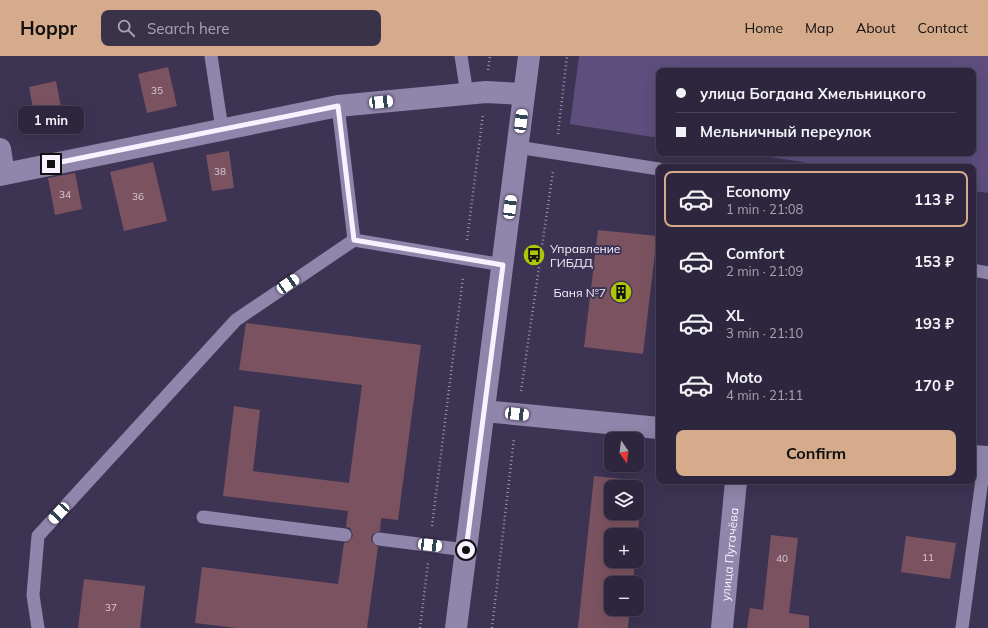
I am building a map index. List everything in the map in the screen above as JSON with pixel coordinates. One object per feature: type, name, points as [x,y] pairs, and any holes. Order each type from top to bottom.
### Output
[{"type":"street","points":[[456,628],[529,56]]},
{"type":"street","points":[[0,149],[2,174],[338,106],[476,93],[524,94]]},
{"type":"street","points":[[484,411],[656,428]]},
{"type":"street","name":"улица Пугачёва","points":[[722,628],[736,484]]},
{"type":"lane","points":[[211,56],[222,129]]},
{"type":"lane","points":[[461,56],[476,93]]},
{"type":"lane","points":[[338,106],[354,240]]},
{"type":"lane","points":[[517,147],[656,169]]},
{"type":"lane","points":[[38,628],[34,595],[38,536],[236,320],[354,240],[465,260],[503,265]]},
{"type":"lane","points":[[976,270],[988,272]]},
{"type":"lane","points":[[962,628],[982,457]]},
{"type":"lane","points":[[203,517],[345,535]]},
{"type":"lane","points":[[379,539],[466,550]]},
{"type":"path","points":[[420,628],[465,260],[476,93],[490,56]]},
{"type":"path","points":[[492,628],[517,414],[555,152],[567,56]]},
{"type":"shaded area","points":[[579,56],[988,56],[988,193],[976,191],[976,164],[813,164],[765,156],[976,156],[976,68],[656,68],[656,138],[570,124]]},
{"type":"building","points":[[168,67],[177,106],[147,113],[138,74]]},
{"type":"building","points":[[56,81],[65,128],[38,134],[29,87]]},
{"type":"building","points":[[229,151],[234,188],[212,191],[206,155]]},
{"type":"building","points":[[153,162],[167,221],[124,231],[110,172]]},
{"type":"building","points":[[75,173],[82,209],[55,215],[48,178]]},
{"type":"building","name":"Баня №7","points":[[598,230],[656,236],[643,354],[584,347]]},
{"type":"building","points":[[246,323],[421,345],[398,520],[381,518],[380,531],[373,534],[371,538],[372,542],[378,547],[367,628],[237,628],[195,623],[202,567],[338,584],[344,543],[348,542],[353,536],[350,528],[346,527],[348,511],[223,496],[234,406],[260,410],[253,471],[349,483],[362,385],[239,370]]},
{"type":"building","points":[[594,476],[633,480],[604,480],[604,520],[639,520],[638,528],[604,528],[604,568],[634,568],[634,576],[604,576],[604,616],[629,616],[628,628],[578,628]]},
{"type":"building","points":[[771,535],[798,538],[789,613],[809,616],[809,628],[747,628],[750,608],[763,610]]},
{"type":"building","points":[[906,536],[956,543],[950,579],[901,572]]},
{"type":"building","points":[[84,579],[145,586],[140,628],[78,628]]},
{"type":"place","name":"Управление ГИБДД","points":[[534,255]]},
{"type":"place","name":"Баня №7","points":[[621,292]]},
{"type":"route","points":[[51,164],[338,106],[354,240],[465,260],[503,265],[466,550]]}]
